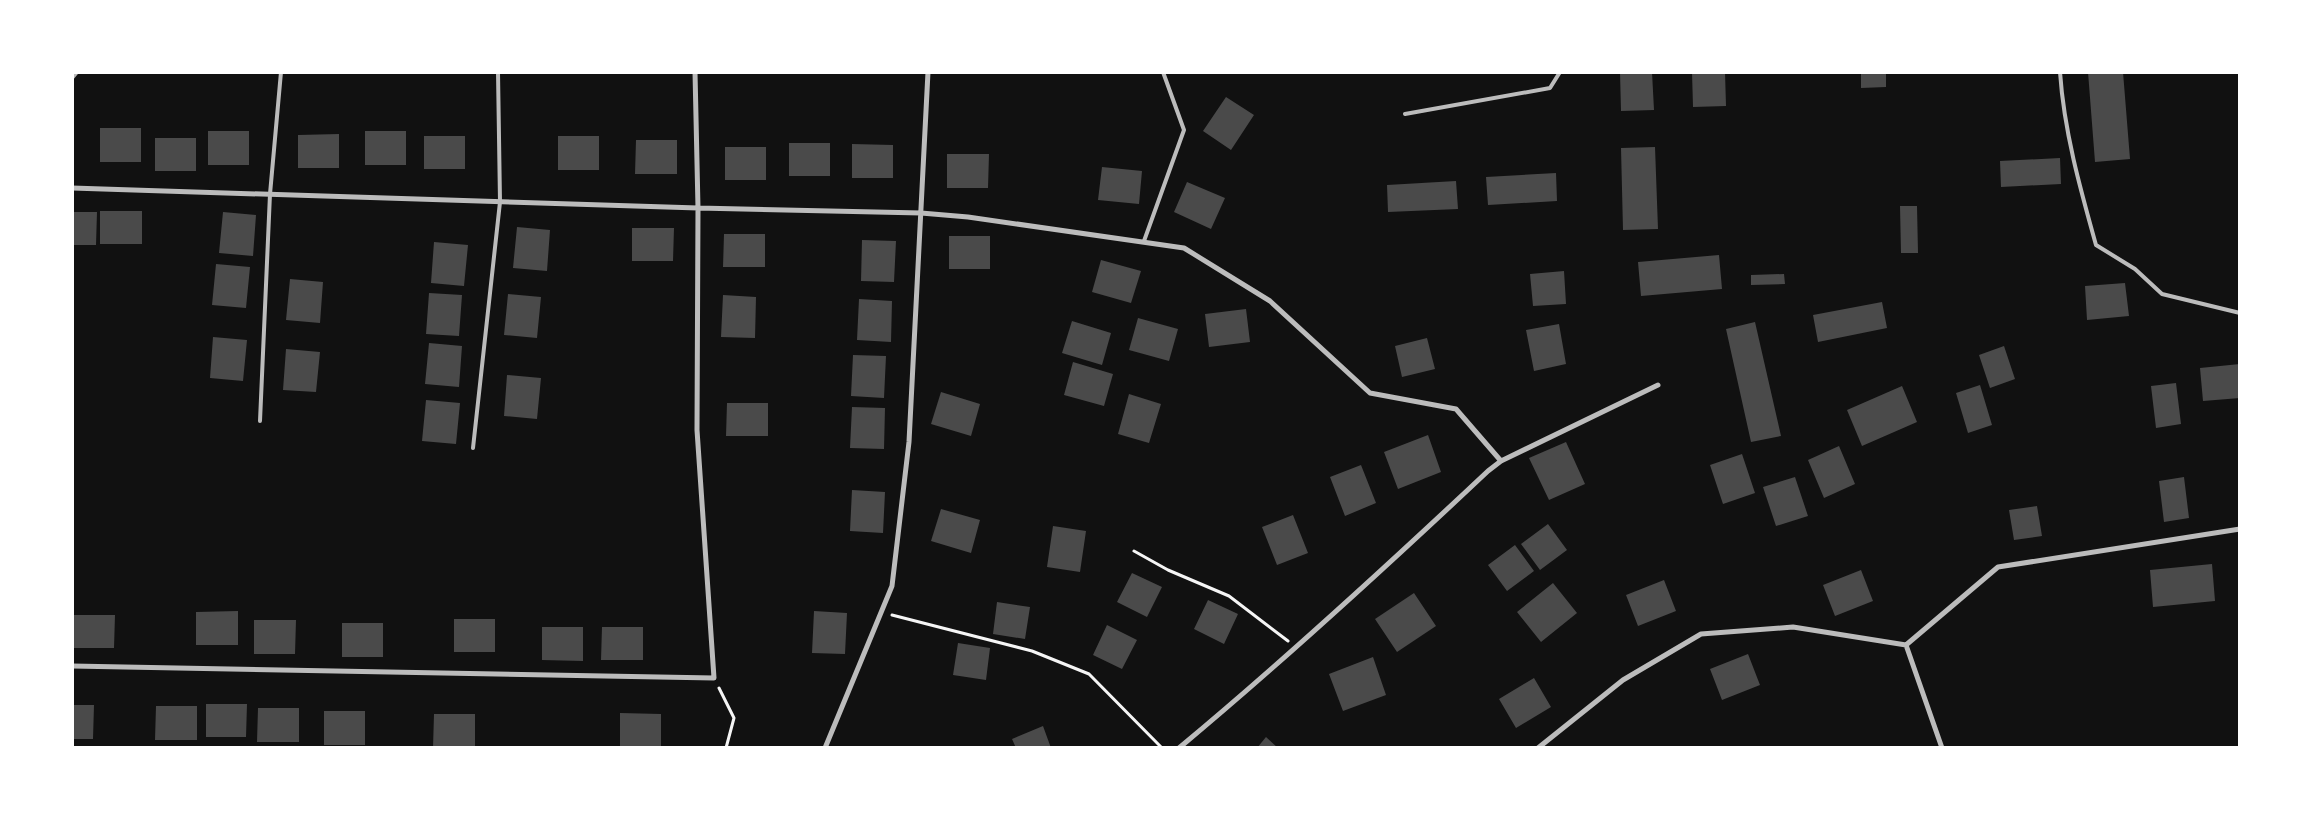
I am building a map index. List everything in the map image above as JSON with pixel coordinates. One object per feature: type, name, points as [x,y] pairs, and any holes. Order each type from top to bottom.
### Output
[{"type":"street","points":[[72,666],[714,678],[696,430],[698,208],[695,72]]},
{"type":"street","points":[[825,748],[892,586],[909,442],[928,72]]},
{"type":"street","points":[[72,188],[698,208],[921,213],[968,216],[1184,248],[1270,300],[1370,393],[1456,409],[1501,461]]},
{"type":"street","points":[[1179,748],[1296,647],[1501,461],[1658,384]]},
{"type":"street","points":[[1538,748],[1623,680],[1701,634],[1793,627],[1906,645],[1998,567],[2240,529]]},
{"type":"street","points":[[1906,645],[1942,748]]},
{"type":"lane","points":[[72,78],[77,72]]},
{"type":"lane","points":[[260,420],[270,194],[282,72]]},
{"type":"lane","points":[[473,448],[500,202],[498,72]]},
{"type":"lane","points":[[1144,241],[1184,130],[1163,72]]},
{"type":"lane","points":[[1405,114],[1550,88],[1560,72]]},
{"type":"lane","points":[[2060,72],[2062,95],[2076,172],[2096,244],[2135,270],[2162,294],[2240,313]]},
{"type":"path","points":[[1134,551],[1168,570],[1229,596],[1296,647]]},
{"type":"path","points":[[882,612],[1032,651],[1089,674],[1162,748]]},
{"type":"path","points":[[714,678],[734,718],[726,748]]},
{"type":"building","points":[[1620,72],[1652,72],[1654,110],[1621,111]]},
{"type":"building","points":[[1692,72],[1725,72],[1726,106],[1693,107]]},
{"type":"building","points":[[1861,72],[1886,72],[1886,87],[1861,88]]},
{"type":"building","points":[[2088,72],[2123,72],[2130,159],[2095,162]]},
{"type":"building","points":[[1226,97],[1254,115],[1231,150],[1203,131]]},
{"type":"building","points":[[100,128],[141,128],[141,162],[100,162]]},
{"type":"building","points":[[208,131],[249,131],[249,165],[208,165]]},
{"type":"building","points":[[365,131],[406,131],[406,165],[365,165]]},
{"type":"building","points":[[339,134],[339,168],[298,168],[298,135]]},
{"type":"building","points":[[424,136],[465,136],[465,169],[424,169]]},
{"type":"building","points":[[558,136],[599,136],[599,170],[558,170]]},
{"type":"building","points":[[155,138],[196,138],[196,171],[155,171]]},
{"type":"building","points":[[636,140],[677,140],[677,174],[635,174]]},
{"type":"building","points":[[789,143],[830,143],[830,176],[789,176]]},
{"type":"building","points":[[852,144],[893,145],[893,178],[852,178]]},
{"type":"building","points":[[725,147],[766,147],[766,180],[725,180]]},
{"type":"building","points":[[1655,147],[1658,229],[1623,230],[1621,148]]},
{"type":"building","points":[[947,154],[989,154],[988,188],[947,188]]},
{"type":"building","points":[[2060,158],[2061,184],[2001,187],[2000,161]]},
{"type":"building","points":[[1102,167],[1142,171],[1139,204],[1098,200]]},
{"type":"building","points":[[1556,173],[1557,201],[1488,205],[1486,177]]},
{"type":"building","points":[[1456,181],[1458,209],[1388,212],[1387,185]]},
{"type":"building","points":[[1187,182],[1225,198],[1211,229],[1174,212]]},
{"type":"building","points":[[1900,206],[1917,206],[1918,253],[1901,253]]},
{"type":"building","points":[[100,211],[142,211],[142,244],[100,244]]},
{"type":"building","points":[[72,212],[97,212],[96,245],[72,245]]},
{"type":"building","points":[[223,212],[256,215],[253,256],[219,253]]},
{"type":"building","points":[[517,227],[550,230],[547,271],[513,268]]},
{"type":"building","points":[[632,228],[674,228],[673,261],[632,261]]},
{"type":"building","points":[[724,234],[765,234],[765,267],[723,267]]},
{"type":"building","points":[[949,236],[990,236],[990,269],[949,269]]},
{"type":"building","points":[[862,240],[896,241],[894,282],[861,281]]},
{"type":"building","points":[[434,242],[468,245],[464,286],[431,283]]},
{"type":"building","points":[[1719,255],[1722,289],[1641,296],[1638,262]]},
{"type":"building","points":[[1101,260],[1141,271],[1131,303],[1092,292]]},
{"type":"building","points":[[216,264],[250,267],[246,308],[212,305]]},
{"type":"building","points":[[1564,271],[1566,304],[1533,306],[1530,274]]},
{"type":"building","points":[[1784,274],[1785,284],[1751,285],[1751,275]]},
{"type":"building","points":[[290,279],[323,282],[320,323],[286,320]]},
{"type":"building","points":[[2125,283],[2129,316],[2087,320],[2085,286]]},
{"type":"building","points":[[429,293],[462,295],[459,336],[426,334]]},
{"type":"building","points":[[508,294],[541,297],[537,338],[504,335]]},
{"type":"building","points":[[723,295],[756,297],[755,338],[721,337]]},
{"type":"building","points":[[859,299],[892,301],[891,342],[857,340]]},
{"type":"building","points":[[1882,302],[1887,328],[1818,342],[1813,315]]},
{"type":"building","points":[[1246,309],[1250,342],[1209,347],[1205,314]]},
{"type":"building","points":[[1138,318],[1178,329],[1169,361],[1129,350]]},
{"type":"building","points":[[1072,321],[1111,333],[1102,365],[1062,353]]},
{"type":"building","points":[[1755,322],[1781,436],[1751,442],[1726,329]]},
{"type":"building","points":[[1559,324],[1566,364],[1534,371],[1526,330]]},
{"type":"building","points":[[213,337],[247,340],[243,381],[210,378]]},
{"type":"building","points":[[1427,338],[1435,369],[1402,377],[1395,346]]},
{"type":"building","points":[[429,343],[462,346],[459,387],[425,384]]},
{"type":"building","points":[[2004,346],[2015,379],[1990,388],[1979,355]]},
{"type":"building","points":[[286,349],[320,352],[316,392],[283,390]]},
{"type":"building","points":[[853,355],[886,356],[884,398],[851,396]]},
{"type":"building","points":[[1073,362],[1113,374],[1104,406],[1064,395]]},
{"type":"building","points":[[2240,364],[2240,398],[2203,401],[2200,368]]},
{"type":"building","points":[[507,375],[541,378],[537,419],[504,416]]},
{"type":"building","points":[[2176,383],[2181,424],[2156,428],[2151,386]]},
{"type":"building","points":[[1980,385],[1992,425],[1968,433],[1956,393]]},
{"type":"building","points":[[1902,386],[1917,422],[1862,446],[1847,410]]},
{"type":"building","points":[[941,392],[980,404],[971,436],[931,424]]},
{"type":"building","points":[[1129,394],[1161,404],[1149,443],[1118,434]]},
{"type":"building","points":[[426,400],[460,403],[456,444],[422,441]]},
{"type":"building","points":[[727,403],[768,403],[768,436],[726,436]]},
{"type":"building","points":[[852,407],[885,408],[884,449],[850,448]]},
{"type":"building","points":[[1428,435],[1441,472],[1398,489],[1384,452]]},
{"type":"building","points":[[1566,442],[1585,484],[1549,500],[1529,458]]},
{"type":"building","points":[[1839,446],[1855,484],[1824,498],[1808,460]]},
{"type":"building","points":[[1742,454],[1755,493],[1723,504],[1710,465]]},
{"type":"building","points":[[1361,465],[1376,503],[1345,516],[1330,477]]},
{"type":"building","points":[[1795,477],[1808,516],[1776,526],[1763,487]]},
{"type":"building","points":[[2184,477],[2189,518],[2164,522],[2159,481]]},
{"type":"building","points":[[852,490],[885,492],[883,533],[850,531]]},
{"type":"building","points":[[2037,506],[2042,536],[2014,540],[2009,510]]},
{"type":"building","points":[[941,509],[980,520],[971,553],[931,541]]},
{"type":"building","points":[[1293,515],[1308,553],[1277,565],[1262,527]]},
{"type":"building","points":[[1548,524],[1567,550],[1540,570],[1521,544]]},
{"type":"building","points":[[1053,526],[1086,531],[1080,572],[1047,567]]},
{"type":"building","points":[[1515,545],[1534,571],[1507,591],[1488,565]]},
{"type":"building","points":[[2212,564],[2215,601],[2153,607],[2150,570]]},
{"type":"building","points":[[1861,570],[1873,601],[1835,616],[1823,585]]},
{"type":"building","points":[[1132,573],[1162,587],[1147,617],[1117,602]]},
{"type":"building","points":[[1664,580],[1676,611],[1638,626],[1626,595]]},
{"type":"building","points":[[1553,583],[1577,613],[1541,642],[1517,612]]},
{"type":"building","points":[[1414,593],[1436,626],[1397,652],[1375,619]]},
{"type":"building","points":[[1208,600],[1238,614],[1224,644],[1194,629]]},
{"type":"building","points":[[997,602],[1030,607],[1025,639],[993,634]]},
{"type":"building","points":[[238,611],[238,645],[196,645],[196,612]]},
{"type":"building","points":[[814,611],[847,613],[845,654],[812,653]]},
{"type":"building","points":[[73,615],[115,615],[114,648],[73,648]]},
{"type":"building","points":[[454,619],[495,619],[495,652],[454,652]]},
{"type":"building","points":[[254,620],[296,620],[295,654],[254,654]]},
{"type":"building","points":[[342,623],[383,623],[383,657],[342,657]]},
{"type":"building","points":[[1107,625],[1137,640],[1122,669],[1093,655]]},
{"type":"building","points":[[542,627],[583,627],[583,661],[542,660]]},
{"type":"building","points":[[602,627],[643,627],[643,660],[601,660]]},
{"type":"building","points":[[958,643],[990,648],[986,680],[953,675]]},
{"type":"building","points":[[1748,654],[1760,685],[1722,700],[1710,669]]},
{"type":"building","points":[[1373,657],[1386,695],[1343,711],[1329,674]]},
{"type":"building","points":[[1534,678],[1551,707],[1516,728],[1499,699]]},
{"type":"building","points":[[206,704],[247,704],[246,737],[206,737]]},
{"type":"building","points":[[72,705],[94,705],[93,739],[72,739]]},
{"type":"building","points":[[156,706],[197,706],[197,740],[155,740]]},
{"type":"building","points":[[258,708],[299,708],[299,742],[257,742]]},
{"type":"building","points":[[324,711],[365,711],[365,745],[324,745]]},
{"type":"building","points":[[620,713],[661,714],[661,747],[620,747]]},
{"type":"building","points":[[434,714],[475,714],[475,748],[433,748]]},
{"type":"building","points":[[1043,726],[1051,748],[1016,748],[1012,739]]},
{"type":"building","points":[[1266,737],[1278,748],[1257,748]]}]
